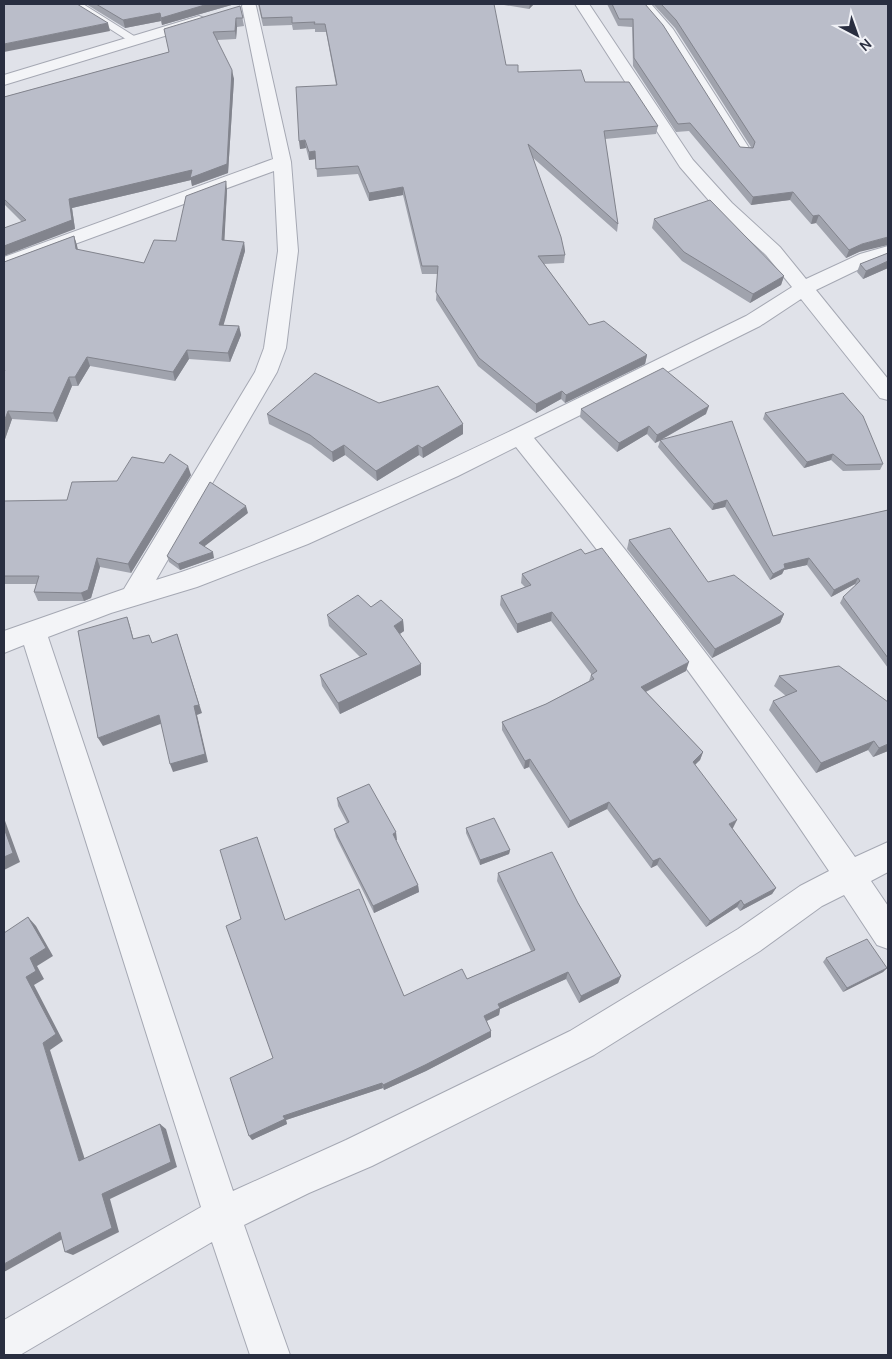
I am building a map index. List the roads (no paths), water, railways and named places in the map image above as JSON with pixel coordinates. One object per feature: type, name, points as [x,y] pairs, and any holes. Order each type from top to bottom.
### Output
[{"type":"street","points":[[582,4],[686,163],[725,207],[773,251],[888,393]]},
{"type":"street","points":[[133,596],[266,372],[276,348],[288,251],[282,162],[252,5],[230,12]]},
{"type":"street","points":[[4,80],[211,18]]},
{"type":"street","points":[[8,256],[282,162]]},
{"type":"street","points":[[4,642],[104,604],[188,580],[299,538],[450,470],[519,434],[753,321],[804,288],[868,258],[888,252]]},
{"type":"street","points":[[519,434],[601,533],[756,738],[850,874],[888,934]]},
{"type":"street","points":[[33,631],[79,765],[220,1216],[270,1355]]},
{"type":"street","points":[[4,1342],[220,1216],[367,1149],[582,1043],[749,940],[811,896],[850,874],[888,856]]},
{"type":"lane","points":[[76,4],[136,41]]},
{"type":"lane","points":[[644,4],[667,29],[745,151]]}]
